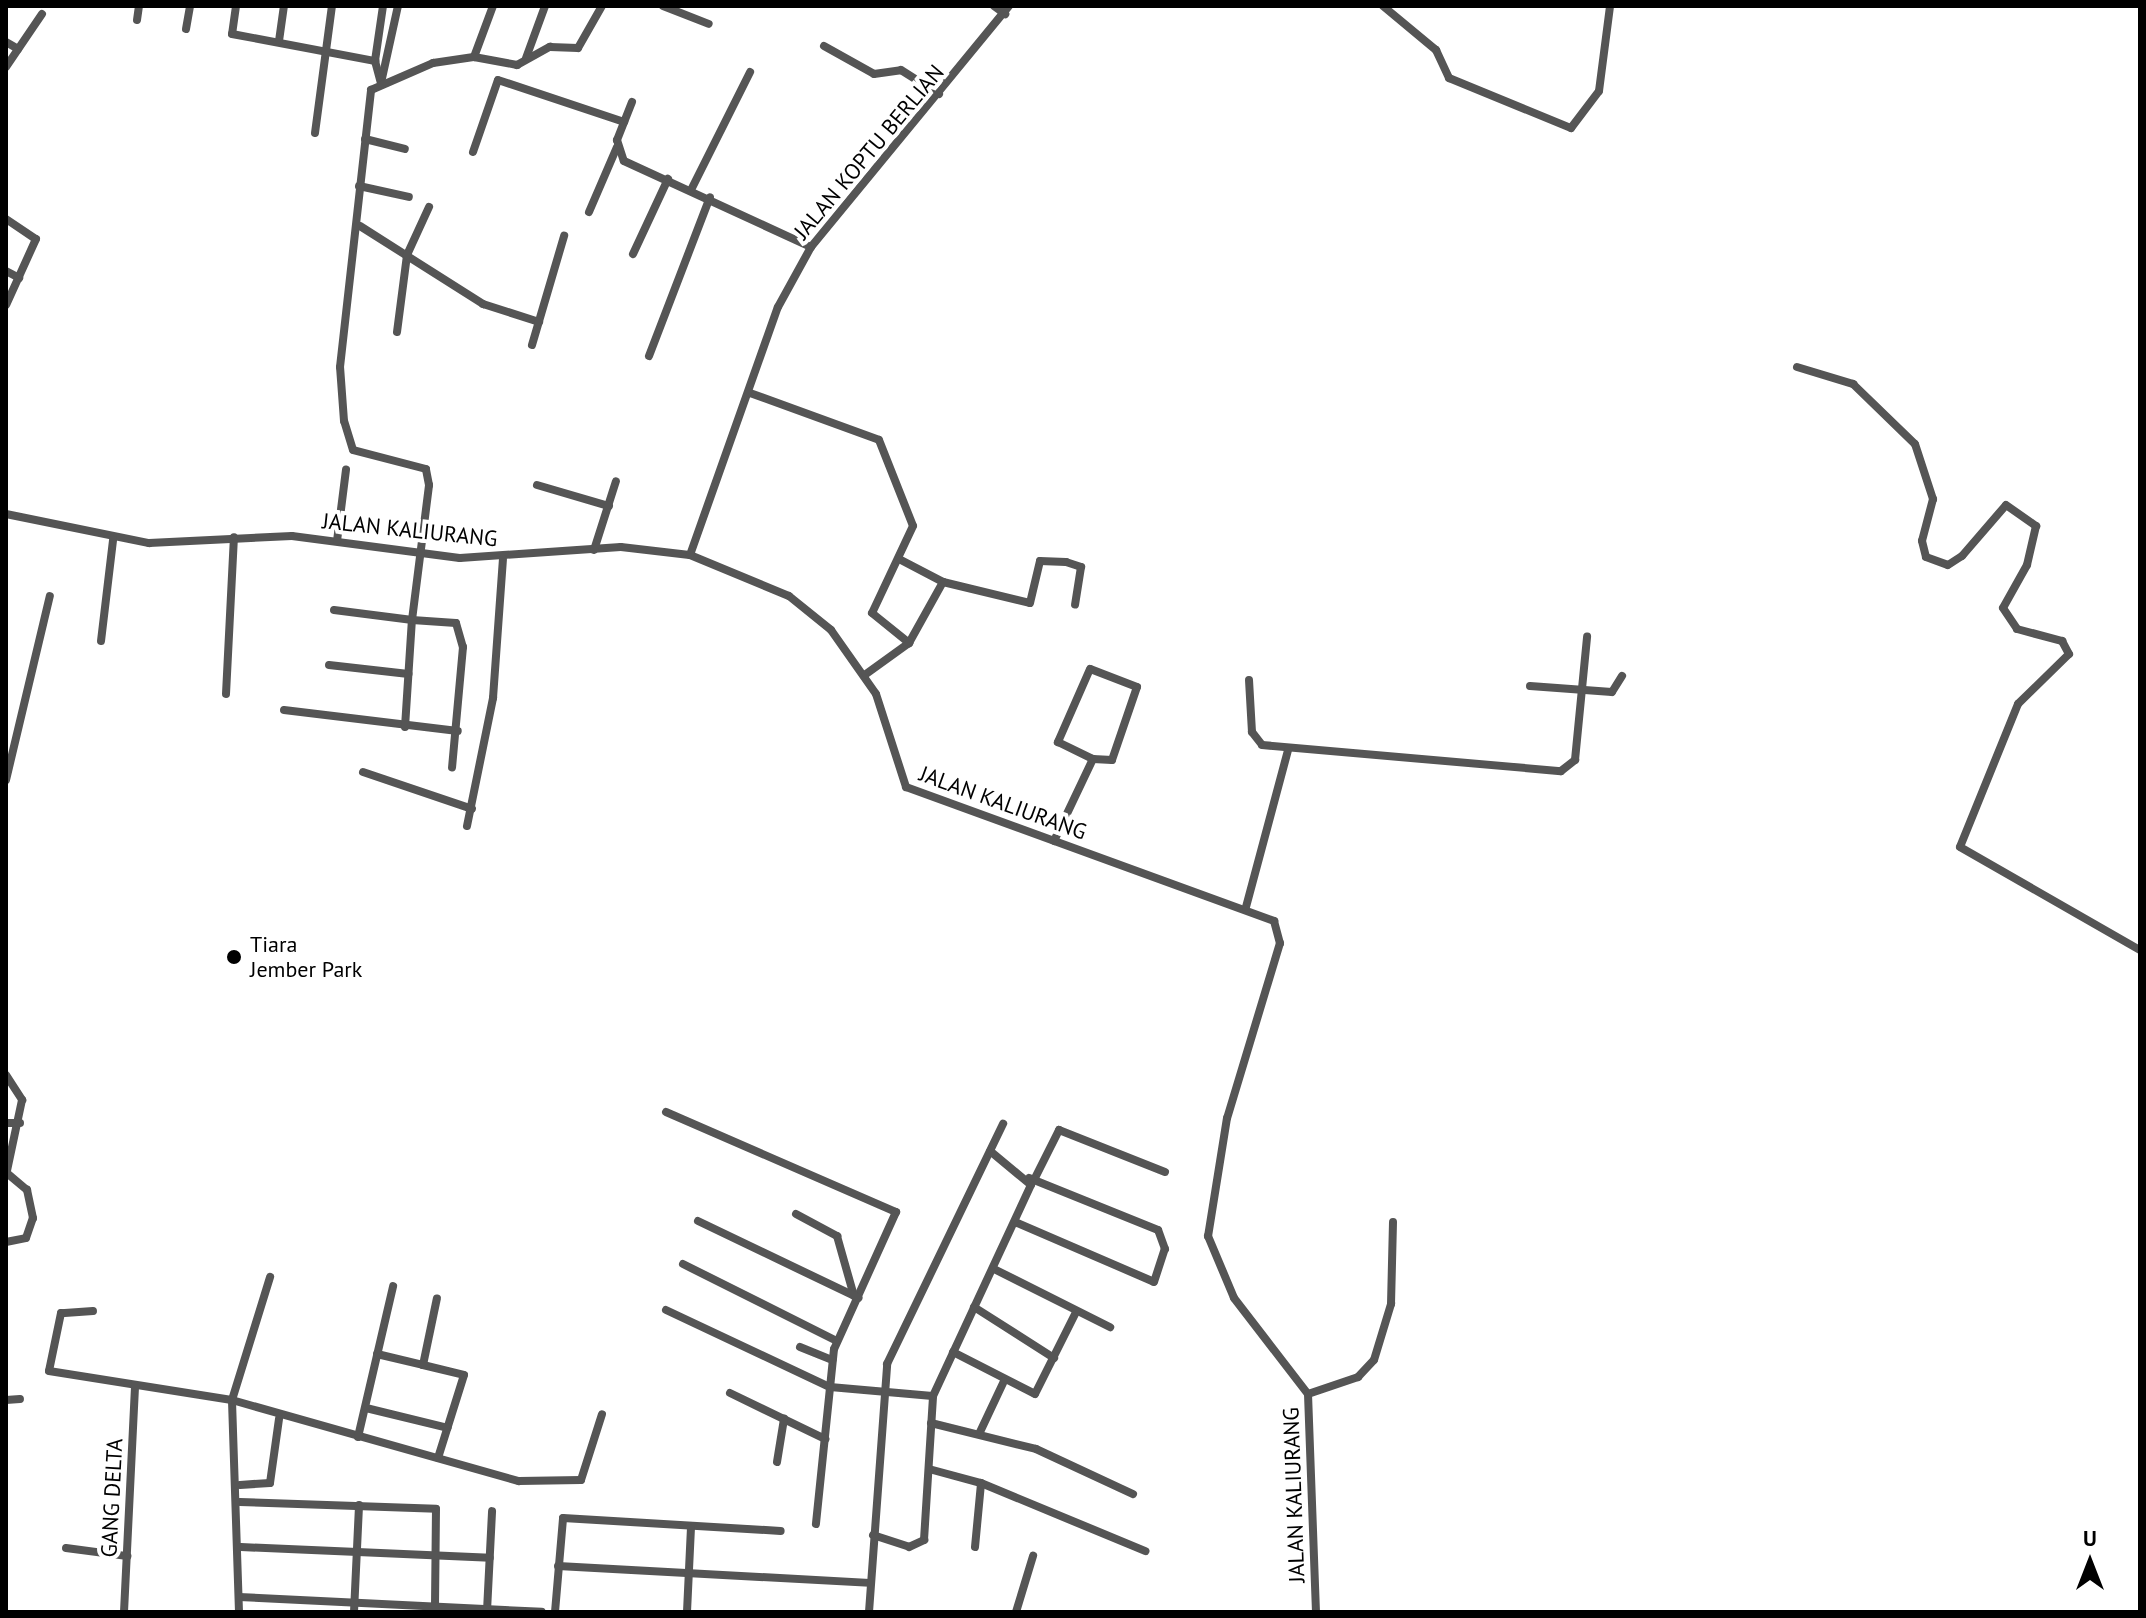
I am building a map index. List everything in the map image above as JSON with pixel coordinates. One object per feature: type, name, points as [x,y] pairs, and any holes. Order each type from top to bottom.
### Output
[{"type":"street","points":[[137,20],[139,6]]},
{"type":"street","points":[[186,29],[190,6]]},
{"type":"street","points":[[236,6],[232,34],[375,61]]},
{"type":"street","points":[[279,41],[284,6]]},
{"type":"street","points":[[315,133],[332,6]]},
{"type":"street","points":[[381,83],[375,61],[383,6]]},
{"type":"street","points":[[381,83],[398,6]]},
{"type":"street","points":[[474,57],[493,6]]},
{"type":"street","points":[[525,60],[545,6]]},
{"type":"street","points":[[405,727],[417,553],[428,472],[358,454],[344,421],[340,367],[360,226],[359,186],[371,90],[411,67],[474,57],[503,66],[525,60],[550,47],[582,45],[602,6]]},
{"type":"street","points":[[663,6],[709,24]]},
{"type":"street","points":[[994,6],[1007,10]]},
{"type":"street","points":[[1383,6],[1436,50],[1449,78],[1571,128],[1599,91],[1610,6]]},
{"type":"street","name":"JALAN KOPTU BERLIAN","points":[[690,555],[778,307],[811,247],[1007,10]]},
{"type":"street","points":[[6,67],[42,14]]},
{"type":"street","points":[[6,42],[18,49]]},
{"type":"street","points":[[824,46],[874,74],[901,70],[939,94]]},
{"type":"street","points":[[691,190],[750,72]]},
{"type":"street","points":[[473,152],[498,80],[624,122]]},
{"type":"street","points":[[589,212],[617,147],[632,102]]},
{"type":"street","points":[[365,139],[405,149]]},
{"type":"street","points":[[617,147],[630,165],[710,197],[811,247]]},
{"type":"street","points":[[633,254],[668,179]]},
{"type":"street","points":[[359,186],[409,197]]},
{"type":"street","points":[[649,356],[710,197]]},
{"type":"street","points":[[397,332],[407,255],[429,207]]},
{"type":"street","points":[[6,219],[36,239],[6,305]]},
{"type":"street","points":[[360,226],[483,304],[539,322]]},
{"type":"street","points":[[532,345],[564,236]]},
{"type":"street","points":[[6,271],[19,278]]},
{"type":"street","points":[[1797,367],[1853,384],[1926,463],[1933,499],[1921,552],[1948,565],[1996,510],[2020,508],[2036,526],[2036,545],[2003,608],[2006,620],[2070,649],[2018,704],[1960,842],[1963,853],[2140,950]]},
{"type":"street","points":[[750,393],[879,440],[912,518],[899,559],[872,613],[909,643]]},
{"type":"street","points":[[337,541],[346,470]]},
{"type":"street","points":[[594,550],[616,481]]},
{"type":"street","points":[[537,485],[609,506]]},
{"type":"street","name":"JALAN KALIURANG","points":[[6,514],[113,540],[234,537],[337,541],[417,553],[503,559],[594,550],[690,555],[789,596],[831,630],[866,674],[902,784],[1054,841],[1246,907],[1274,921],[1281,938],[1217,1158],[1208,1236],[1234,1298],[1308,1394],[1316,1612]]},
{"type":"street","points":[[226,694],[234,537]]},
{"type":"street","points":[[101,641],[113,540]]},
{"type":"street","points":[[467,826],[493,698],[503,559]]},
{"type":"street","points":[[899,559],[943,582],[1030,603],[1040,561],[1066,562],[1081,567],[1075,605]]},
{"type":"street","points":[[866,674],[909,643],[943,582]]},
{"type":"street","points":[[6,780],[9,739],[50,596]]},
{"type":"street","points":[[334,610],[461,626],[458,731],[452,767]]},
{"type":"street","points":[[1249,680],[1255,740],[1288,750],[1565,770],[1575,760],[1587,637]]},
{"type":"street","points":[[329,665],[408,674]]},
{"type":"street","points":[[1090,669],[1137,687],[1112,760],[1093,759],[1058,742],[1090,669]]},
{"type":"street","points":[[1530,686],[1616,691],[1622,676]]},
{"type":"street","points":[[284,710],[458,731]]},
{"type":"street","points":[[1246,907],[1288,750]]},
{"type":"street","points":[[1054,841],[1093,759]]},
{"type":"street","points":[[363,772],[472,809]]},
{"type":"street","points":[[6,1075],[21,1092],[20,1123],[7,1175],[27,1190],[33,1218],[26,1238],[6,1242]]},
{"type":"street","points":[[666,1112],[892,1207],[891,1234],[857,1297],[832,1360],[816,1524]]},
{"type":"street","points":[[6,1123],[20,1123]]},
{"type":"street","points":[[869,1612],[884,1389],[895,1342],[1003,1124]]},
{"type":"street","points":[[873,1535],[922,1545],[933,1396],[994,1269],[1032,1179],[1059,1130],[1165,1172]]},
{"type":"street","points":[[990,1151],[1032,1179],[1158,1230],[1165,1249],[1154,1282],[1015,1222]]},
{"type":"street","points":[[796,1214],[837,1236],[857,1297]]},
{"type":"street","points":[[698,1221],[857,1297]]},
{"type":"street","points":[[1308,1394],[1358,1377],[1374,1360],[1391,1304],[1393,1222]]},
{"type":"street","points":[[683,1264],[837,1341]]},
{"type":"street","points":[[994,1269],[1110,1327]]},
{"type":"street","points":[[239,1612],[240,1485],[232,1460],[232,1400],[270,1277]]},
{"type":"street","points":[[358,1437],[393,1286]]},
{"type":"street","points":[[423,1365],[437,1298]]},
{"type":"street","points":[[974,1307],[1054,1358]]},
{"type":"street","points":[[666,1310],[830,1387],[884,1389],[933,1396]]},
{"type":"street","points":[[93,1311],[61,1313],[46,1369],[232,1400],[279,1419],[519,1481],[577,1482],[586,1475],[602,1414]]},
{"type":"street","points":[[953,1352],[1004,1381],[1035,1394],[1076,1312]]},
{"type":"street","points":[[800,1347],[832,1360]]},
{"type":"street","points":[[377,1354],[464,1375],[438,1458]]},
{"type":"street","points":[[980,1432],[1004,1381]]},
{"type":"street","name":"GANG DELTA","points":[[124,1612],[135,1385]]},
{"type":"street","points":[[730,1393],[825,1439]]},
{"type":"street","points":[[6,1400],[20,1399]]},
{"type":"street","points":[[366,1408],[448,1428]]},
{"type":"street","points":[[240,1485],[270,1483],[279,1419]]},
{"type":"street","points":[[777,1462],[784,1419]]},
{"type":"street","points":[[931,1423],[980,1432],[1036,1449],[1133,1494]]},
{"type":"street","points":[[929,1469],[981,1483],[1145,1551]]},
{"type":"street","points":[[975,1547],[981,1483]]},
{"type":"street","points":[[240,1502],[436,1509],[438,1556],[435,1608]]},
{"type":"street","points":[[354,1612],[359,1505]]},
{"type":"street","points":[[487,1610],[492,1511]]},
{"type":"street","points":[[555,1612],[565,1517],[691,1528],[781,1531]]},
{"type":"street","points":[[687,1612],[691,1528]]},
{"type":"street","points":[[241,1547],[490,1558]]},
{"type":"street","points":[[66,1548],[127,1556]]},
{"type":"street","points":[[1016,1612],[1033,1556]]},
{"type":"street","points":[[558,1566],[870,1583]]},
{"type":"street","points":[[239,1597],[355,1599],[435,1608],[542,1612]]},
{"type":"place","name":"Tiara Jember Park","points":[[234,957]]}]
